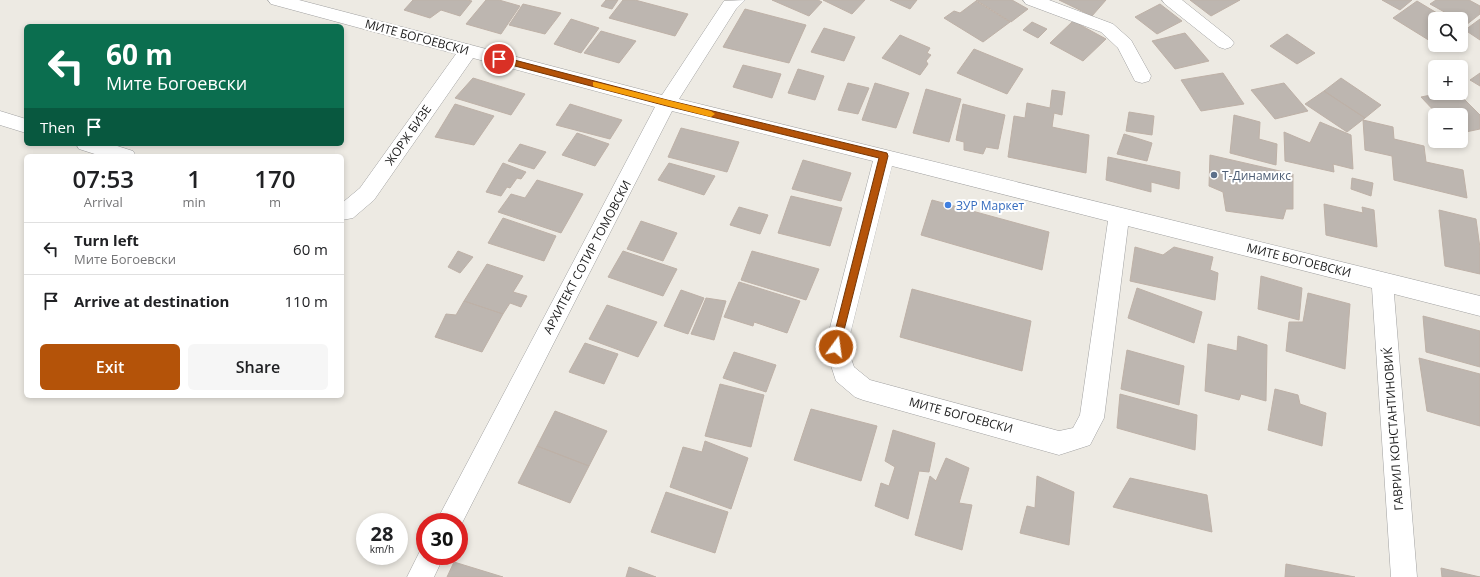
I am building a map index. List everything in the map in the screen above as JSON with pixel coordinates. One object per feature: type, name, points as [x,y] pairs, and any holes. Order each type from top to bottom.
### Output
[{"type":"street","name":"МИТЕ БОГОЕВСКИ","points":[[277,0],[667,103],[1382,280],[1480,306]]},
{"type":"street","name":"АРХИТЕКТ СОТИР ТОМОВСКИ","points":[[454,513],[667,103],[730,5],[736,0]]},
{"type":"street","points":[[1032,0],[1107,28],[1125,44],[1142,76]]},
{"type":"street","points":[[1171,0],[1225,43]]},
{"type":"street","name":"ЖОРЖ БИЗЕ","points":[[344,212],[346,212],[367,194],[468,51]]},
{"type":"street","points":[[0,118],[24,125]]},
{"type":"street","points":[[93,146],[119,154]]},
{"type":"street","name":"МИТЕ БОГОЕВСКИ","points":[[884,156],[836,347],[844,373],[863,389],[1059,442],[1081,437],[1092,418],[1118,215]]},
{"type":"street","name":"ГАВРИЛ КОНСТАНТИНОВИЌ","points":[[1382,280],[1404,577]]},
{"type":"street","points":[[420,577],[426,565]]},
{"type":"building","points":[[413,0],[472,1],[460,16],[441,10],[430,18],[404,10]]},
{"type":"building","points":[[486,0],[499,0],[520,6],[501,34],[466,24]]},
{"type":"building","points":[[606,0],[618,0],[612,9],[601,6]]},
{"type":"building","points":[[623,0],[635,0],[688,14],[675,36],[609,18]]},
{"type":"building","points":[[772,0],[818,0],[822,2],[809,16]]},
{"type":"building","points":[[823,0],[865,0],[852,14]]},
{"type":"building","points":[[890,0],[917,0],[910,9]]},
{"type":"building","points":[[976,0],[1012,0],[1028,9],[1011,22]]},
{"type":"building","points":[[1059,0],[1106,0],[1092,16]]},
{"type":"building","points":[[1190,0],[1240,0],[1211,16]]},
{"type":"building","points":[[1382,0],[1412,0],[1400,10]]},
{"type":"building","points":[[1436,0],[1469,0],[1480,6],[1480,14],[1468,23],[1468,12],[1444,12],[1430,4]]},
{"type":"building","points":[[976,1],[1010,22],[983,42],[944,18],[954,11],[960,13]]},
{"type":"building","points":[[1417,1],[1435,12],[1428,12],[1428,40],[1393,18]]},
{"type":"building","points":[[523,4],[561,13],[545,34],[509,25]]},
{"type":"building","points":[[1160,4],[1182,21],[1157,34],[1135,17]]},
{"type":"building","points":[[745,9],[806,25],[789,63],[723,47]]},
{"type":"building","points":[[571,19],[599,28],[581,53],[554,44]]},
{"type":"building","points":[[1480,19],[1480,40],[1468,32],[1468,28]]},
{"type":"building","points":[[1073,21],[1106,39],[1083,61],[1050,43]]},
{"type":"building","points":[[1032,22],[1047,29],[1038,38],[1023,30]]},
{"type":"building","points":[[824,28],[855,37],[844,61],[811,52]]},
{"type":"building","points":[[601,31],[636,41],[619,63],[584,53]]},
{"type":"building","points":[[1185,33],[1209,61],[1175,69],[1152,41]]},
{"type":"building","points":[[1287,34],[1315,53],[1297,64],[1270,46]]},
{"type":"building","points":[[900,35],[930,48],[927,53],[931,55],[926,61],[928,64],[920,75],[882,58]]},
{"type":"building","points":[[974,49],[1023,69],[1007,94],[957,73]]},
{"type":"building","points":[[743,65],[781,74],[772,98],[733,87]]},
{"type":"building","points":[[798,69],[824,76],[815,100],[788,93]]},
{"type":"building","points":[[1223,73],[1244,104],[1201,111],[1181,80]]},
{"type":"building","points":[[1480,73],[1480,86],[1470,80]]},
{"type":"building","points":[[473,78],[525,94],[511,115],[455,98]]},
{"type":"building","points":[[1341,78],[1381,105],[1365,118],[1324,91]]},
{"type":"building","points":[[848,83],[869,88],[858,114],[838,110]]},
{"type":"building","points":[[875,83],[909,93],[896,128],[862,120]]},
{"type":"building","points":[[1284,83],[1308,111],[1275,119],[1251,90]]},
{"type":"building","points":[[926,89],[961,99],[949,142],[913,133]]},
{"type":"building","points":[[1052,90],[1065,92],[1062,115],[1054,113],[1052,127],[1089,135],[1086,173],[1008,157],[1014,116],[1025,118],[1027,103],[1050,108]]},
{"type":"building","points":[[1324,91],[1365,118],[1347,132],[1305,104]]},
{"type":"building","points":[[1428,96],[1428,100],[1465,100],[1480,115],[1480,129],[1468,132],[1468,108],[1431,108],[1421,97]]},
{"type":"building","points":[[455,104],[494,116],[474,145],[435,137]]},
{"type":"building","points":[[570,104],[622,120],[610,139],[556,125]]},
{"type":"building","points":[[963,104],[1005,115],[998,149],[986,147],[983,154],[964,150],[964,142],[956,140]]},
{"type":"building","points":[[1129,112],[1154,116],[1152,135],[1126,131]]},
{"type":"building","points":[[1234,115],[1260,122],[1259,139],[1277,144],[1276,165],[1230,153]]},
{"type":"building","points":[[1363,120],[1393,127],[1394,139],[1424,146],[1426,162],[1463,170],[1467,198],[1394,180],[1392,156],[1365,150]]},
{"type":"building","points":[[1320,122],[1351,135],[1353,169],[1333,164],[1334,172],[1285,161],[1284,132],[1310,143]]},
{"type":"building","points":[[681,128],[739,142],[727,172],[668,157]]},
{"type":"building","points":[[577,133],[609,144],[595,166],[562,155]]},
{"type":"building","points":[[1124,134],[1152,143],[1147,161],[1117,154]]},
{"type":"building","points":[[520,144],[546,152],[534,169],[508,161]]},
{"type":"building","points":[[1210,155],[1293,174],[1293,209],[1286,209],[1283,219],[1226,211],[1223,192],[1209,186]]},
{"type":"building","points":[[1108,157],[1180,172],[1179,189],[1151,182],[1151,192],[1106,180]]},
{"type":"building","points":[[803,160],[851,173],[841,201],[792,189]]},
{"type":"building","points":[[503,163],[526,172],[521,179],[517,178],[510,188],[507,187],[501,196],[486,192]]},
{"type":"building","points":[[669,163],[715,176],[704,195],[658,180]]},
{"type":"building","points":[[1352,178],[1373,183],[1371,196],[1351,189]]},
{"type":"building","points":[[537,180],[583,194],[561,233],[498,212],[511,194],[525,198]]},
{"type":"building","points":[[791,196],[842,208],[830,246],[778,233]]},
{"type":"building","points":[[932,200],[1049,232],[1042,270],[921,235]]},
{"type":"building","points":[[1324,204],[1363,213],[1362,207],[1374,210],[1377,247],[1326,235]]},
{"type":"building","points":[[739,207],[768,215],[760,234],[730,225]]},
{"type":"building","points":[[1439,210],[1476,219],[1480,248],[1480,274],[1445,266]]},
{"type":"building","points":[[503,218],[556,236],[544,261],[488,243]]},
{"type":"building","points":[[641,221],[677,233],[663,261],[627,249]]},
{"type":"building","points":[[1135,247],[1163,255],[1174,247],[1213,257],[1210,270],[1218,273],[1215,300],[1130,281]]},
{"type":"building","points":[[458,251],[473,257],[460,273],[448,267]]},
{"type":"building","points":[[623,251],[677,269],[663,296],[608,277]]},
{"type":"building","points":[[752,251],[819,269],[806,300],[741,280]]},
{"type":"building","points":[[487,264],[523,276],[513,292],[527,296],[521,307],[510,303],[503,314],[464,301]]},
{"type":"building","points":[[1261,276],[1302,288],[1299,320],[1258,309]]},
{"type":"building","points":[[739,282],[800,301],[787,333],[754,322],[753,326],[724,317]]},
{"type":"building","points":[[1137,288],[1202,312],[1194,343],[1128,318]]},
{"type":"building","points":[[912,289],[1031,321],[1022,371],[900,337]]},
{"type":"building","points":[[681,290],[704,298],[688,334],[664,326]]},
{"type":"building","points":[[1308,293],[1350,304],[1345,369],[1286,351],[1289,322],[1303,322]]},
{"type":"building","points":[[706,298],[726,301],[714,340],[691,334]]},
{"type":"building","points":[[464,301],[503,314],[482,352],[435,337],[446,314],[456,315]]},
{"type":"building","points":[[607,305],[657,322],[638,357],[589,339]]},
{"type":"building","points":[[1423,316],[1480,331],[1480,367],[1426,352]]},
{"type":"building","points":[[1238,336],[1267,345],[1266,401],[1241,394],[1239,400],[1205,391],[1208,344],[1237,351]]},
{"type":"building","points":[[585,343],[618,354],[604,384],[569,372]]},
{"type":"building","points":[[1127,350],[1184,366],[1179,405],[1121,389]]},
{"type":"building","points":[[734,352],[776,365],[766,392],[723,378]]},
{"type":"building","points":[[1419,358],[1480,374],[1480,426],[1427,411]]},
{"type":"building","points":[[720,384],[764,395],[751,447],[705,436]]},
{"type":"building","points":[[1275,389],[1298,395],[1300,404],[1326,413],[1322,446],[1268,430]]},
{"type":"building","points":[[1120,394],[1197,415],[1195,450],[1117,428]]},
{"type":"building","points":[[811,409],[877,426],[861,481],[794,460]]},
{"type":"building","points":[[555,411],[607,431],[589,466],[537,446]]},
{"type":"building","points":[[893,430],[935,443],[929,472],[919,471],[908,519],[875,506],[881,483],[889,486],[895,467],[885,461]]},
{"type":"building","points":[[705,441],[748,458],[731,509],[670,487],[683,447],[702,452]]},
{"type":"building","points":[[537,446],[589,466],[570,503],[518,483]]},
{"type":"building","points":[[946,458],[969,468],[959,503],[972,505],[962,550],[915,535],[930,476],[936,481]]},
{"type":"building","points":[[1037,476],[1074,492],[1069,545],[1020,533],[1027,506],[1035,508]]},
{"type":"building","points":[[1130,478],[1207,495],[1212,532],[1113,507]]},
{"type":"building","points":[[666,492],[728,512],[715,553],[651,532]]},
{"type":"building","points":[[1286,564],[1355,577],[1285,577]]},
{"type":"building","points":[[453,565],[464,565],[503,577],[447,577]]},
{"type":"building","points":[[629,567],[656,577],[626,577]]},
{"type":"building","points":[[1441,568],[1480,577],[1442,577]]},
{"type":"slow traffic","points":[[595,84],[711,114]]},
{"type":"place","name":"Т-Динамикс","points":[[1214,175]]},
{"type":"place","name":"ЗУР Маркет","points":[[948,205]]},
{"type":"route","points":[[499,59],[667,103],[884,156],[836,347]]}]
